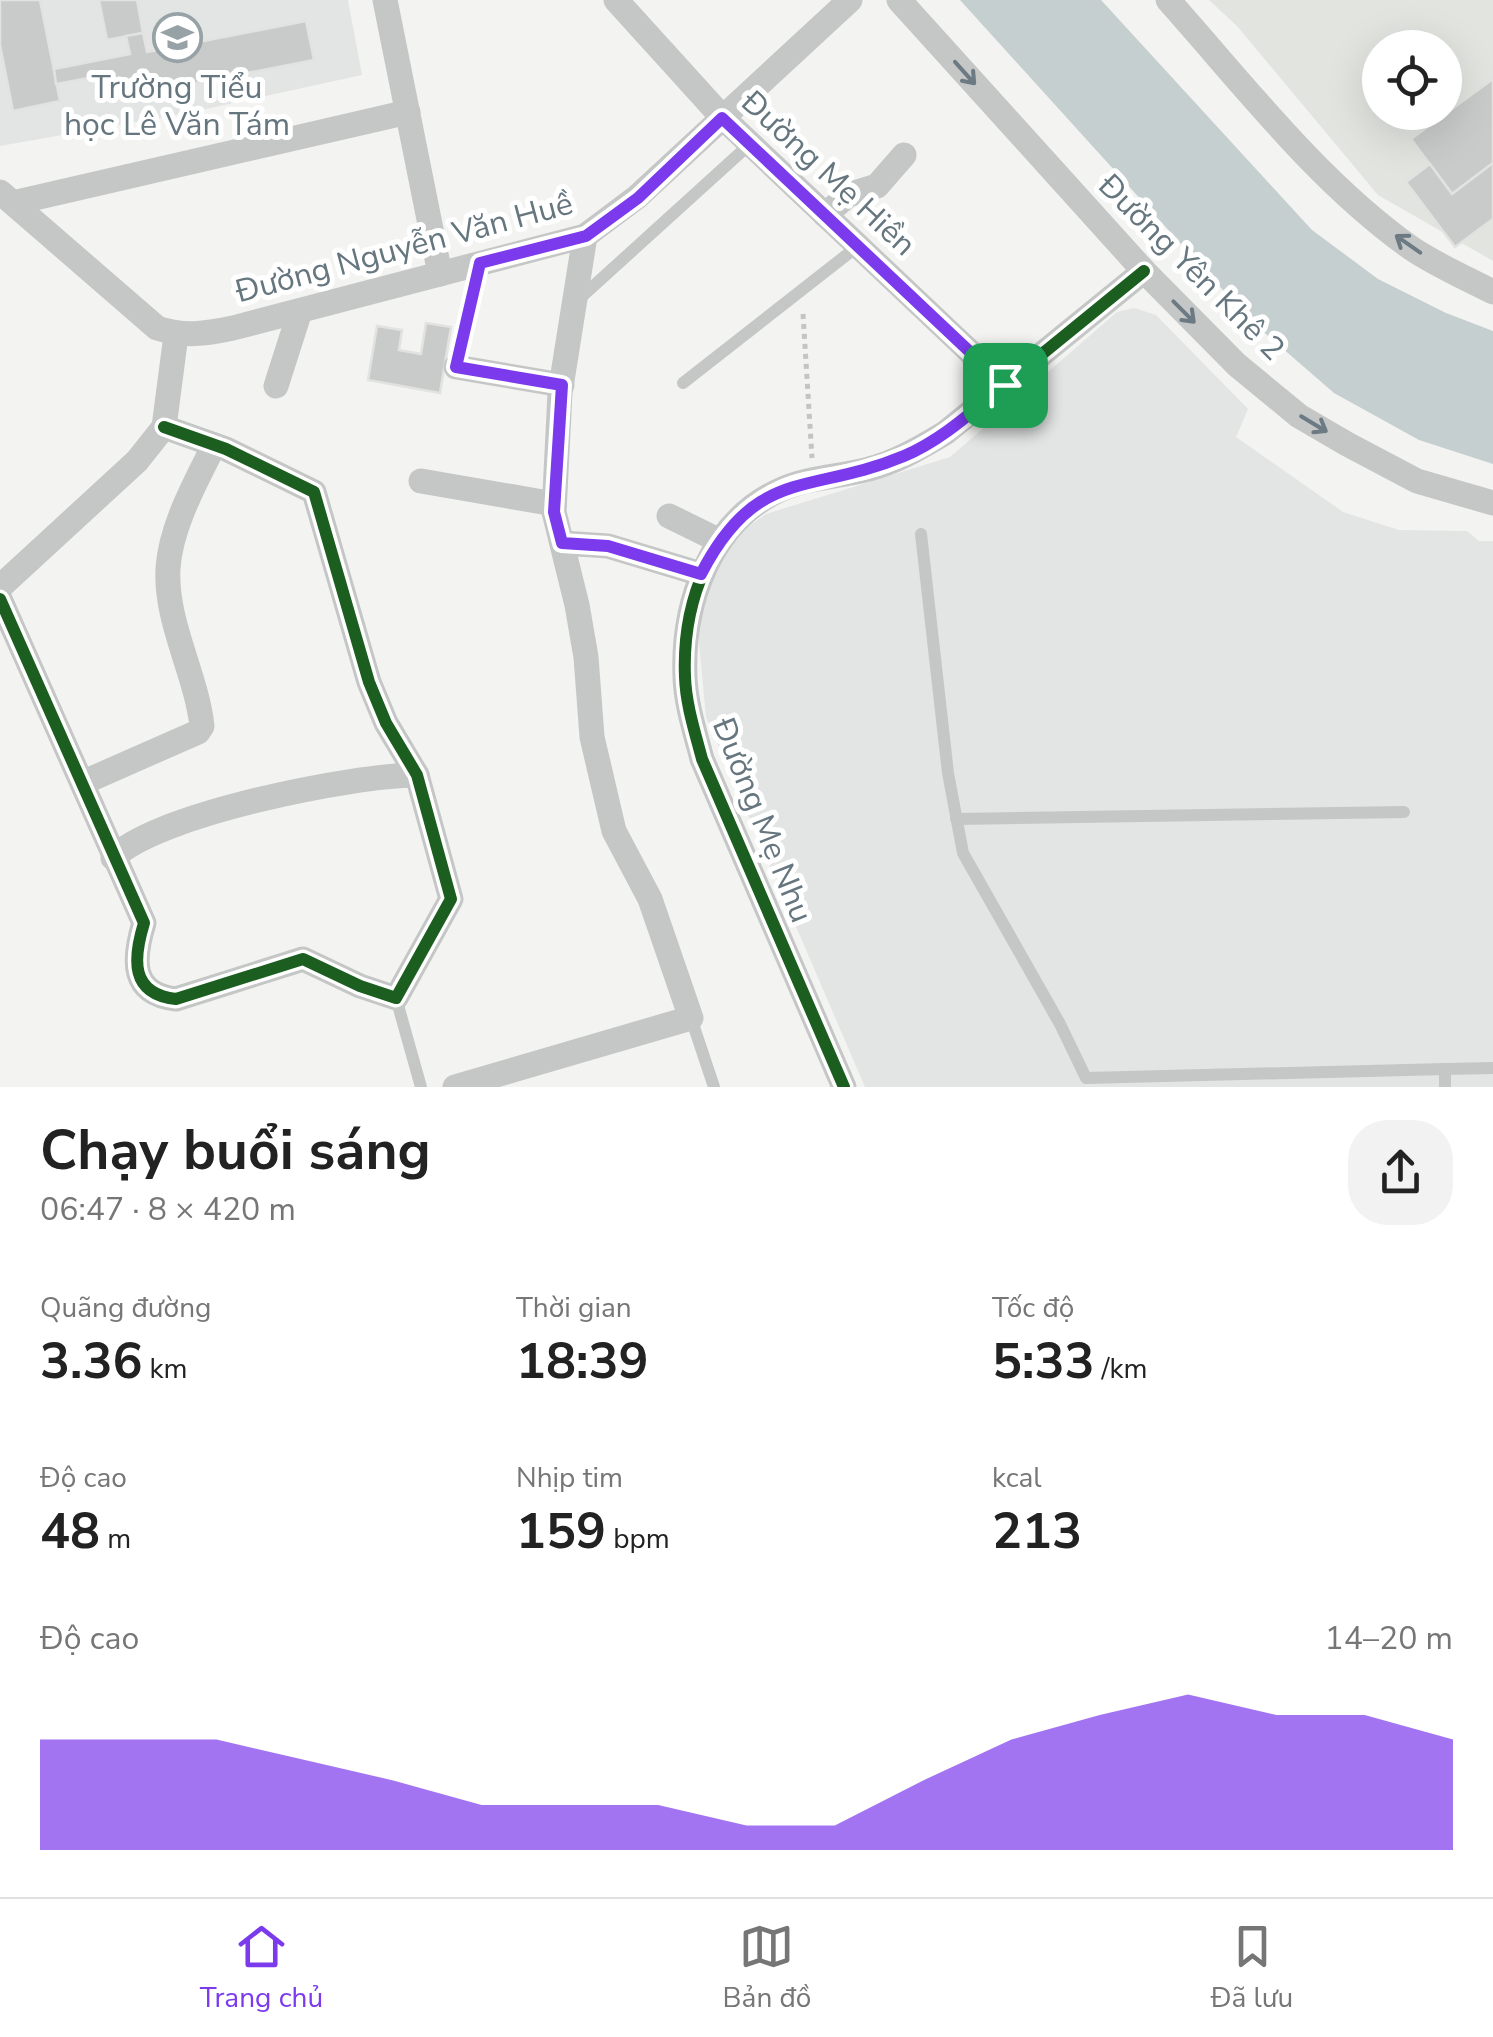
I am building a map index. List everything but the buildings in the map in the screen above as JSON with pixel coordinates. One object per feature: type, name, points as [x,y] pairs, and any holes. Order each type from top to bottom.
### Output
[{"type":"street","points":[[385,0],[440,274]]},
{"type":"street","name":"Đường Mẹ Hiền","points":[[616,0],[722,118],[1005,385]]},
{"type":"street","name":"Đường Nguyễn Văn Huề","points":[[176,334],[216,332],[586,236],[638,198],[850,0]]},
{"type":"street","name":"Đường Yên Khê 2","points":[[900,0],[1144,271],[1237,365],[1299,416],[1418,481],[1493,503]]},
{"type":"street","points":[[1168,0],[1318,168],[1360,208],[1414,250],[1493,292]]},
{"type":"street","points":[[6,198],[408,112]]},
{"type":"street","points":[[826,215],[848,195],[876,186],[904,155]]},
{"type":"street","points":[[0,587],[138,460],[164,427],[176,334],[157,328],[144,318],[6,198]]},
{"type":"street","points":[[455,1087],[691,1018],[650,899],[614,831],[592,738],[586,657],[554,504],[562,385],[586,236]]},
{"type":"street","name":"Đường Mẹ Nhu","points":[[844,1087],[702,759],[685,675],[690,613],[701,574],[729,528],[759,503],[780,489],[872,469],[910,454],[945,432],[1144,271]]},
{"type":"street","points":[[276,386],[300,311]]},
{"type":"street","points":[[456,367],[562,385]]},
{"type":"street","points":[[0,598],[144,923],[136,950],[140,980],[167,998],[303,960],[396,998],[451,899],[417,776],[368,682],[314,492],[214,445],[164,427]]},
{"type":"street","points":[[82,783],[198,732],[202,726],[174,616],[168,566],[190,496],[214,445]]},
{"type":"street","points":[[420,481],[554,504]]},
{"type":"street","points":[[669,516],[720,541]]},
{"type":"street","points":[[562,543],[608,546],[701,574]]},
{"type":"street","points":[[113,858],[128,844],[148,835],[252,802],[380,776],[417,776]]},
{"type":"lane","points":[[576,301],[750,144]]},
{"type":"lane","points":[[684,383],[858,246]]},
{"type":"lane","points":[[456,367],[480,263]]},
{"type":"lane","points":[[922,534],[948,773],[962,852],[1060,1024],[1086,1078],[1493,1068]]},
{"type":"lane","points":[[956,819],[1404,812]]},
{"type":"lane","points":[[396,998],[421,1087]]},
{"type":"lane","points":[[691,1018],[714,1087]]},
{"type":"lane","points":[[1445,1070],[1445,1087]]},
{"type":"path","points":[[801,293],[813,480]]},
{"type":"shaded area","name":"Trường Tiểu học Lê Văn Tám","points":[[0,0],[348,0],[362,75],[192,112],[0,146]]},
{"type":"shaded area","points":[[960,0],[1101,0],[1312,230],[1378,279],[1493,331],[1493,464],[1419,440],[1334,393],[1251,321]]},
{"type":"shaded area","points":[[1209,0],[1493,0],[1493,261],[1378,195],[1237,26]]},
{"type":"shaded area","points":[[1134,308],[1156,315],[1248,409],[1236,437],[1343,512],[1399,530],[1467,531],[1479,541],[1493,541],[1493,1087],[865,1087],[706,717],[698,632],[710,580],[734,537],[766,514],[950,457],[1117,312]]},
{"type":"cycle path","points":[[844,1087],[702,759],[685,677],[685,649],[695,594],[718,544],[756,504],[790,486],[889,462],[945,433],[1144,271]]},
{"type":"cycle path","points":[[0,599],[144,923],[137,962],[150,990],[176,999],[303,959],[396,998],[451,899],[417,775],[386,723],[369,682],[314,492],[226,449],[164,427]]},
{"type":"place","name":"Trường Tiểu học Lê Văn Tám","points":[[177,37]]},
{"type":"route","points":[[722,118],[1005,385],[910,454],[872,469],[780,489],[729,528],[701,574],[608,546],[562,543],[554,512],[562,385],[456,367],[480,263],[586,236],[638,198],[722,118]]}]
